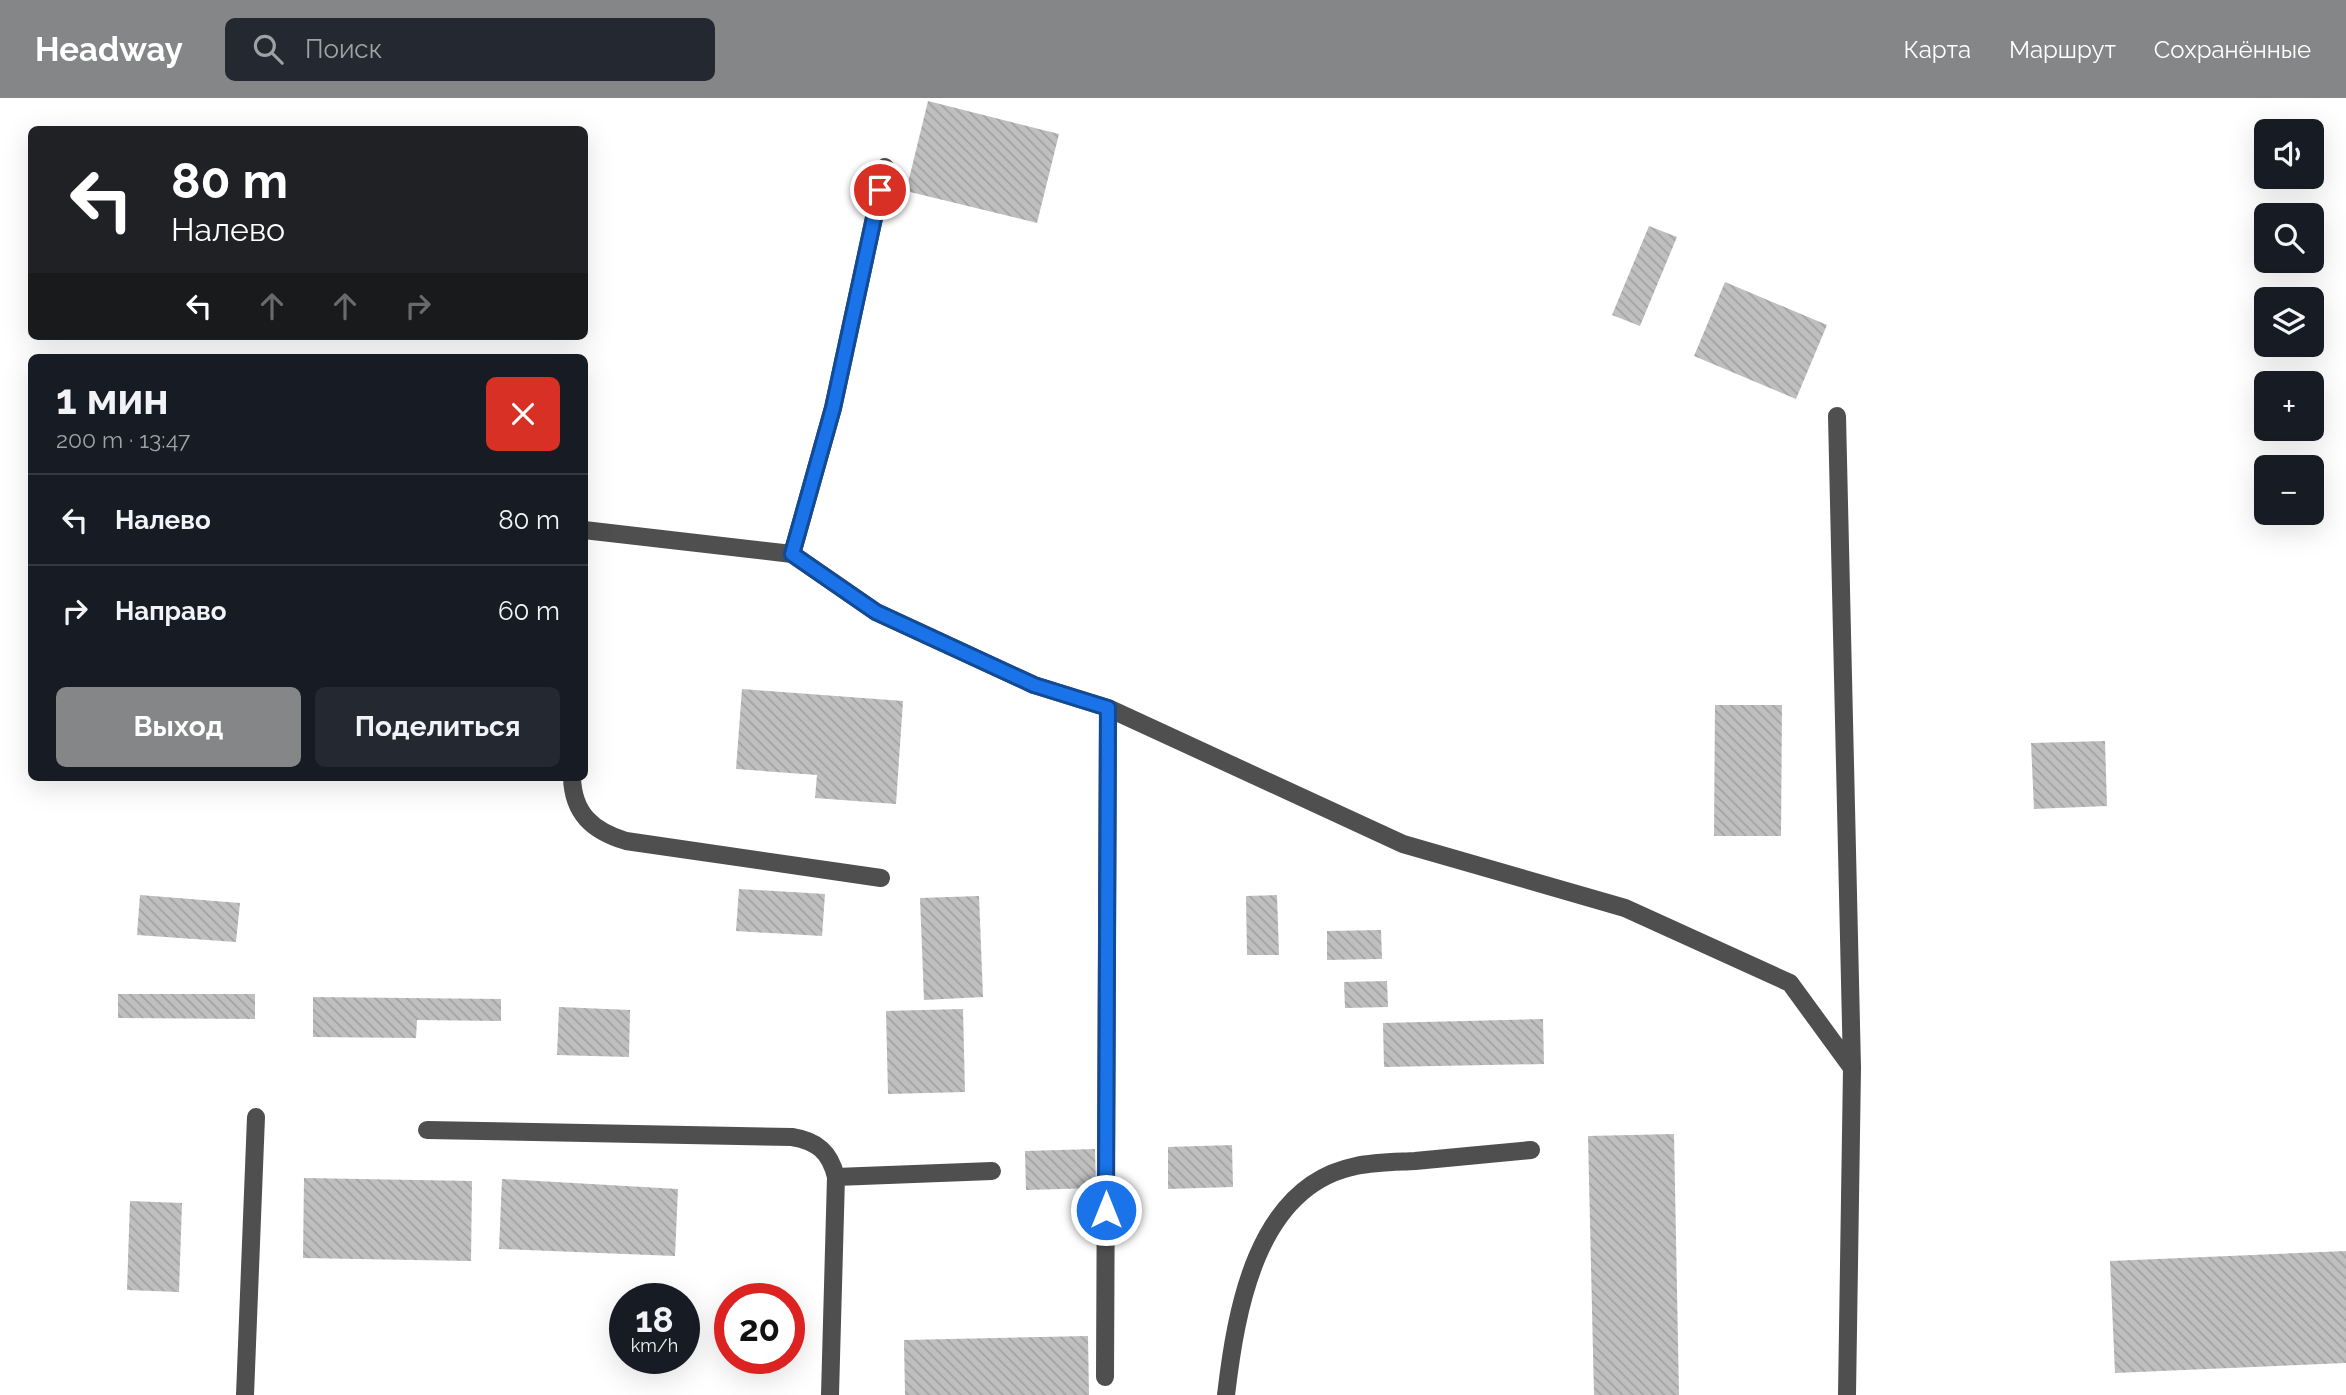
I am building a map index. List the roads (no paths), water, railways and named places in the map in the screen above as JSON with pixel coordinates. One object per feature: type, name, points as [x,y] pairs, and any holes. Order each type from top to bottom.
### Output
[{"type":"lane","points":[[792,554],[833,408],[885,167]]},
{"type":"lane","points":[[1837,416],[1853,1068],[1847,1395]]},
{"type":"lane","points":[[588,530],[792,554],[876,612],[1034,685],[1108,708],[1403,844],[1625,908],[1790,983],[1853,1068]]},
{"type":"lane","points":[[1105,1377],[1108,708]]},
{"type":"lane","points":[[573,781],[577,805],[590,824],[607,835],[626,841],[881,878]]},
{"type":"lane","points":[[246,1395],[256,1117]]},
{"type":"lane","points":[[427,1130],[792,1137],[808,1140],[822,1148],[832,1162],[836,1177],[830,1395]]},
{"type":"lane","points":[[1226,1395],[1238,1313],[1267,1235],[1292,1200],[1323,1179],[1355,1166],[1531,1150]]},
{"type":"lane","points":[[836,1177],[992,1171]]}]
